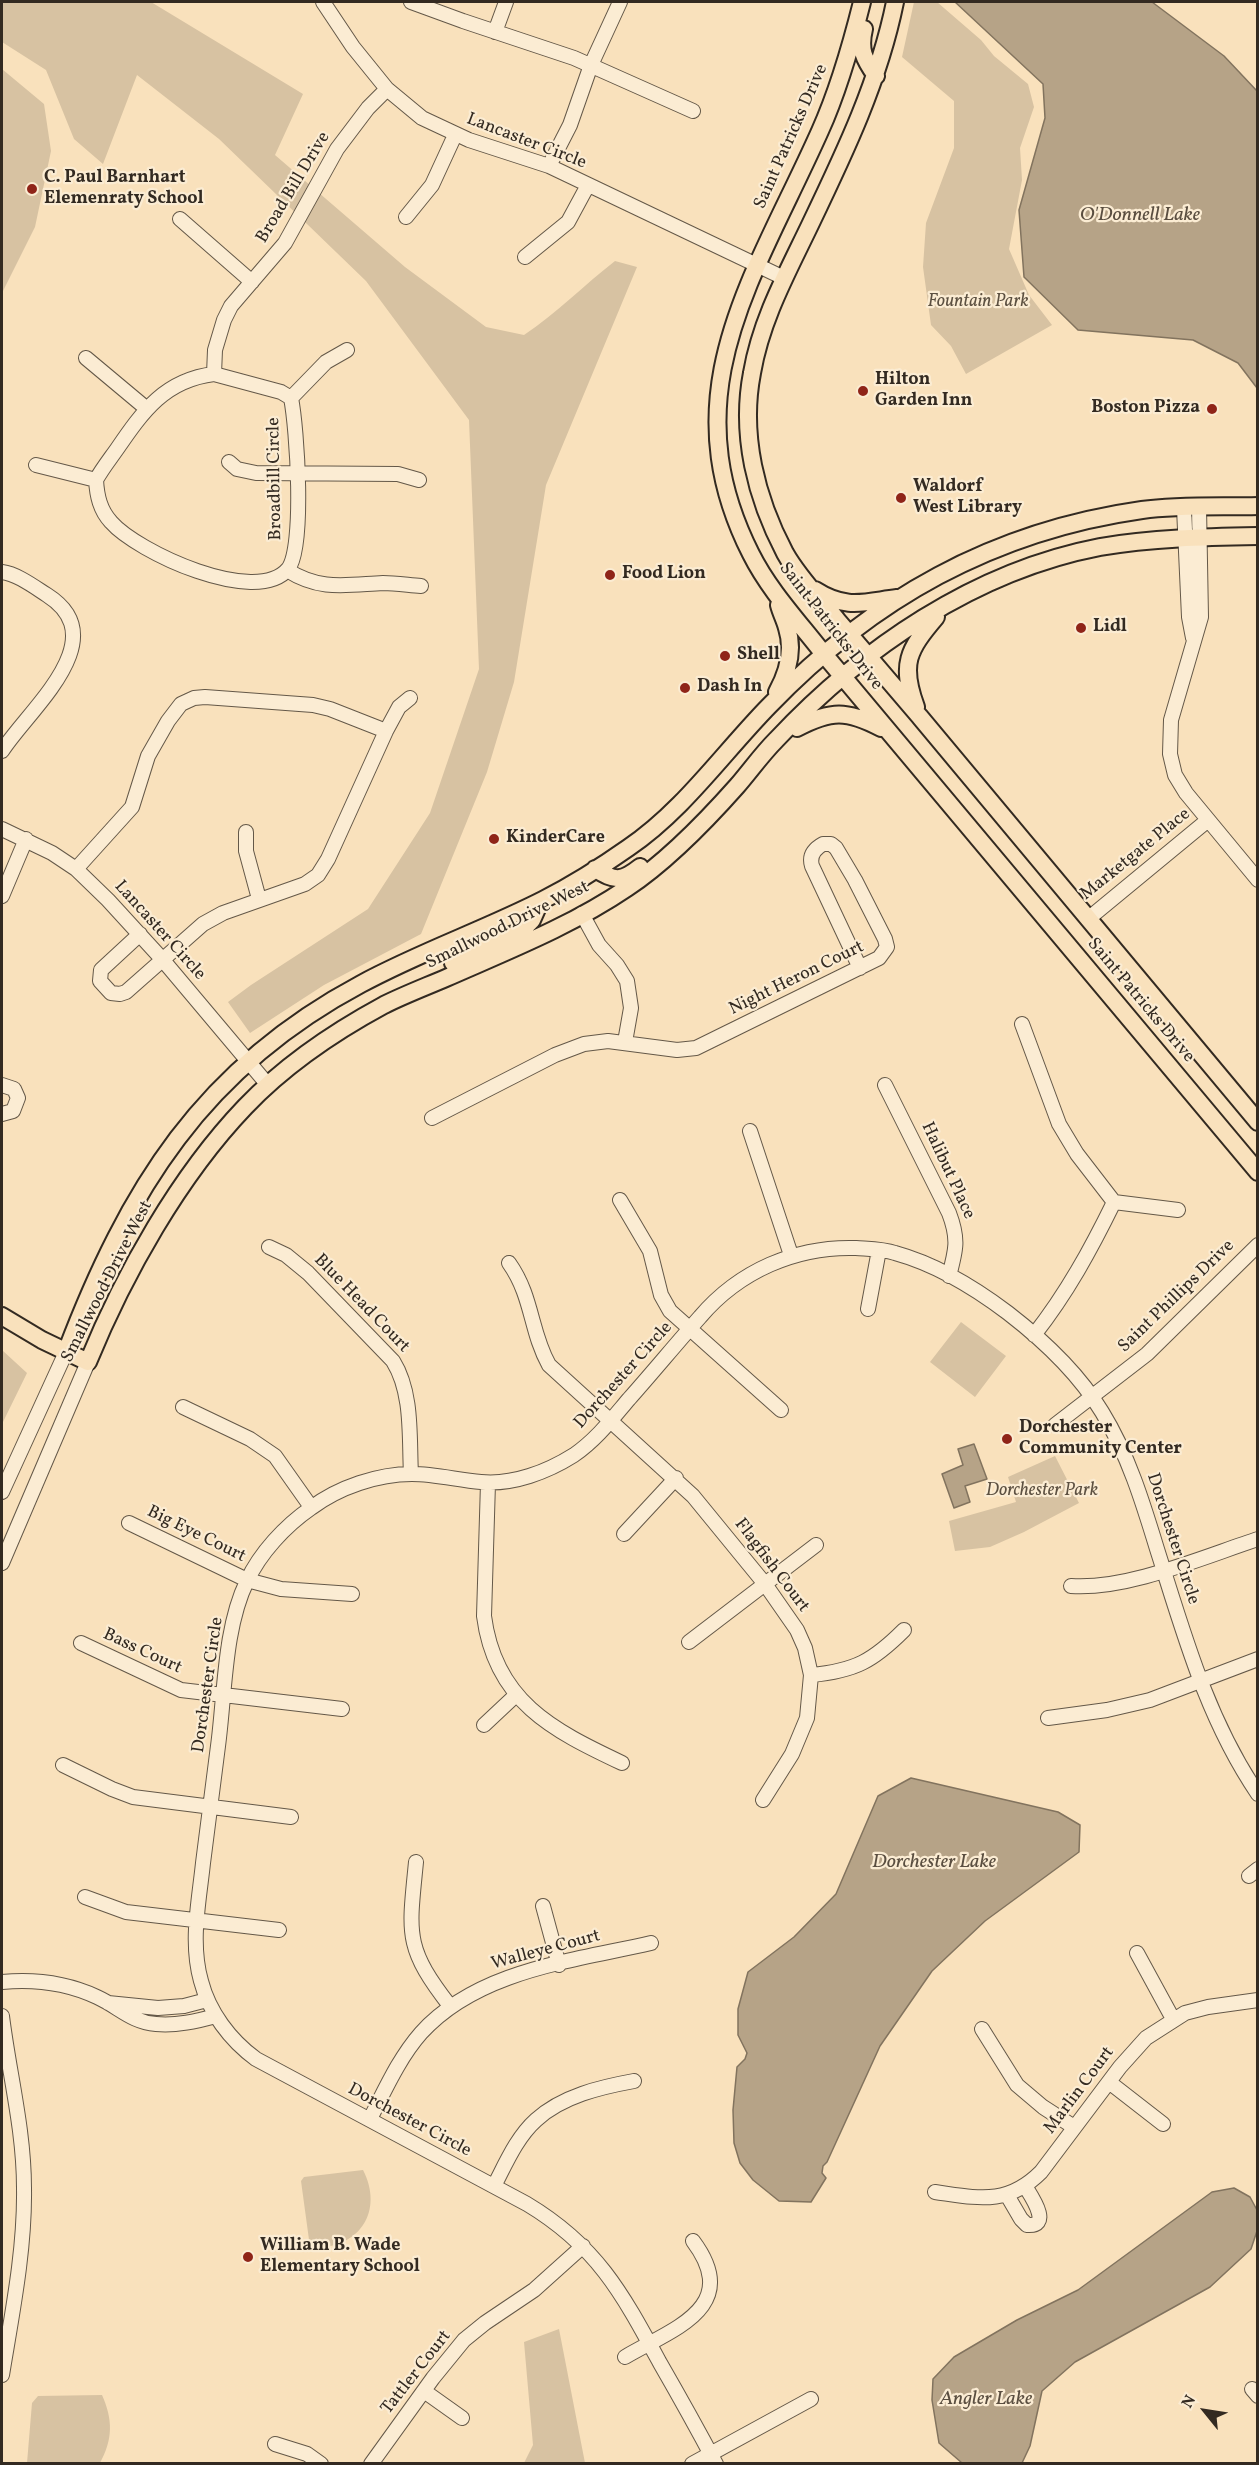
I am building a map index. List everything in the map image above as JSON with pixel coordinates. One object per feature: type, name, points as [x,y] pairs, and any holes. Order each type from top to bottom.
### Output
[{"type":"main road","name":"Saint Patricks Drive","points":[[862,2],[842,76],[820,130],[756,264],[740,303],[724,358],[717,401],[717,437],[722,478],[731,508],[751,555],[776,593],[823,653],[1257,1172]]},
{"type":"main road","points":[[871,2],[861,50],[876,76]]},
{"type":"main road","name":"Saint Patricks Drive","points":[[895,2],[876,76],[850,143],[784,278],[760,339],[752,373],[747,422],[761,500],[786,556],[803,581],[919,716],[1257,1122]]},
{"type":"main road","name":"Smallwood Drive West","points":[[66,1352],[92,1285],[151,1175],[211,1096],[269,1042],[359,985],[540,902],[632,846],[655,827],[709,774],[768,707],[823,653],[848,633],[901,598],[948,571],[1000,546],[1087,521],[1124,514],[1192,508],[1257,506]]},
{"type":"main road","name":"Smallwood Drive West","points":[[88,1362],[133,1269],[171,1203],[211,1148],[244,1108],[268,1085],[344,1028],[387,1004],[521,945],[627,888],[691,834],[734,789],[777,738],[867,657],[947,605],[1010,574],[1077,553],[1132,543],[1193,537],[1257,536]]},
{"type":"main road","points":[[803,581],[823,595],[850,604],[901,598]]},
{"type":"main road","points":[[768,707],[784,677],[790,651],[787,626],[776,593]]},
{"type":"main road","points":[[919,716],[908,683],[908,662],[919,636],[947,605]]},
{"type":"main road","points":[[777,738],[820,716],[842,713],[859,716],[888,731]]},
{"type":"main road","points":[[595,869],[612,879],[623,878],[706,817]]},
{"type":"main road","points":[[344,1028],[403,986],[520,932],[532,920],[540,902]]},
{"type":"main road","points":[[2,1316],[42,1340],[88,1362]]},
{"type":"street","name":"Lancaster Circle","points":[[323,2],[353,47],[387,89],[422,118],[455,135],[549,166],[784,278]]},
{"type":"street","points":[[411,2],[591,64],[693,111]]},
{"type":"street","points":[[495,32],[506,2]]},
{"type":"street","points":[[549,166],[570,125],[591,64],[620,2]]},
{"type":"street","name":"Broad Bill Drive","points":[[214,374],[215,350],[231,306],[285,243],[337,149],[368,108],[387,89]]},
{"type":"street","points":[[406,217],[432,185],[455,135]]},
{"type":"street","points":[[525,257],[568,222],[588,185]]},
{"type":"street","points":[[180,219],[252,282]]},
{"type":"street","points":[[291,398],[326,362],[347,350]]},
{"type":"street","points":[[86,358],[147,409]]},
{"type":"street","name":"Broadbill Circle","points":[[96,480],[147,409],[160,395],[189,379],[214,374],[281,392],[291,398],[298,474],[295,553],[287,570]]},
{"type":"street","points":[[229,462],[237,469],[247,471],[298,474],[398,474],[418,480]]},
{"type":"street","points":[[36,465],[96,480],[100,505],[110,521],[136,542],[195,570],[241,581],[256,582],[271,579],[287,570],[308,582],[324,585],[385,583],[421,586]]},
{"type":"street","points":[[1192,508],[1193,537],[1189,616],[1194,643],[1172,720],[1170,754],[1175,775],[1257,880]]},
{"type":"street","points":[[2,572],[32,585],[61,605],[70,620],[73,640],[68,660],[60,676],[2,751]]},
{"type":"street","points":[[76,868],[132,807],[148,756],[177,709],[187,701],[205,697],[313,705],[330,709],[386,731]]},
{"type":"street","points":[[140,934],[101,970],[100,981],[103,986],[115,994],[126,992],[203,924],[223,913],[305,884],[322,869],[386,731],[399,707],[410,698]]},
{"type":"street","name":"Marketgate Place","points":[[1088,919],[1208,820]]},
{"type":"street","name":"Lancaster Circle","points":[[2,828],[26,838],[76,868],[140,934],[268,1085]]},
{"type":"street","points":[[246,832],[246,851],[259,899]]},
{"type":"street","points":[[2,896],[26,838]]},
{"type":"street","name":"Night Heron Court","points":[[432,1118],[571,1048],[596,1042],[625,1042],[671,1050],[696,1048],[860,968],[882,956],[887,944],[855,880],[836,848],[828,843],[819,846],[810,861],[860,968]]},
{"type":"street","points":[[582,914],[599,945],[617,965],[627,981],[631,1008],[625,1042]]},
{"type":"street","points":[[1022,1024],[1059,1124],[1077,1154],[1114,1202],[1178,1210]]},
{"type":"street","points":[[2,1085],[14,1089],[18,1098],[13,1111],[2,1114]]},
{"type":"street","name":"Halibut Place","points":[[885,1085],[956,1233],[956,1247],[949,1276]]},
{"type":"street","points":[[750,1131],[791,1255]]},
{"type":"street","points":[[620,1200],[650,1251],[665,1304],[781,1410]]},
{"type":"street","points":[[1034,1335],[1058,1304],[1077,1273],[1114,1202]]},
{"type":"street","name":"Saint Phillips Drive","points":[[1055,1425],[1155,1347],[1257,1245]]},
{"type":"street","name":"Blue Head Court","points":[[269,1247],[286,1255],[308,1273],[393,1361],[401,1376],[405,1392],[411,1474]]},
{"type":"street","name":"Dorchester Circle","points":[[713,2458],[617,2286],[583,2246],[544,2214],[256,2060],[236,2041],[216,2016],[207,2000],[198,1966],[196,1920],[232,1630],[247,1580],[276,1540],[311,1507],[337,1492],[360,1483],[411,1474],[488,1483],[519,1479],[556,1465],[585,1447],[717,1299],[737,1283],[791,1255],[832,1249],[879,1250],[916,1260],[949,1276],[994,1303],[1034,1335],[1092,1397],[1111,1428],[1133,1476],[1199,1682],[1226,1740],[1257,1794]]},
{"type":"street","points":[[868,1309],[879,1250]]},
{"type":"street","name":"Flagfish Court","points":[[509,1263],[523,1286],[531,1307],[537,1340],[549,1365],[675,1478],[710,1516],[765,1584],[797,1630],[805,1648],[811,1675],[807,1718],[792,1754],[763,1800]]},
{"type":"street","name":"Smallwood Drive West","points":[[2,1492],[66,1352]]},
{"type":"street","name":"Smallwood Drive West","points":[[2,1563],[88,1362]]},
{"type":"street","points":[[183,1407],[250,1439],[275,1456],[311,1507]]},
{"type":"street","points":[[624,1534],[675,1478]]},
{"type":"street","points":[[488,1483],[485,1625],[498,1668],[516,1695],[538,1716],[588,1747],[622,1763]]},
{"type":"street","name":"Big Eye Court","points":[[129,1523],[247,1580],[281,1589],[352,1594]]},
{"type":"street","points":[[1071,1586],[1102,1586],[1257,1539]]},
{"type":"street","points":[[689,1642],[816,1545]]},
{"type":"street","points":[[811,1675],[837,1673],[860,1666],[879,1654],[904,1630]]},
{"type":"street","name":"Bass Court","points":[[81,1643],[176,1689],[342,1709]]},
{"type":"street","points":[[1048,1718],[1136,1704],[1257,1659]]},
{"type":"street","points":[[484,1725],[516,1695]]},
{"type":"street","points":[[63,1765],[133,1797],[291,1817]]},
{"type":"street","points":[[416,1862],[411,1919],[413,1945],[425,1972],[450,2006]]},
{"type":"street","points":[[85,1897],[126,1912],[279,1930]]},
{"type":"street","points":[[543,1906],[559,1965]]},
{"type":"street","name":"Walleye Court","points":[[370,2120],[410,2048],[421,2033],[450,2006],[499,1981],[651,1943]]},
{"type":"street","points":[[1137,1953],[1173,2019]]},
{"type":"street","points":[[2,1982],[54,1983],[108,2003],[123,2015],[156,2024],[192,2022],[216,2016]]},
{"type":"street","points":[[108,2003],[158,2008],[184,2006],[207,2000]]},
{"type":"street","name":"Marlin Court","points":[[935,2192],[986,2198],[1007,2195],[1025,2186],[1041,2172],[1135,2049],[1173,2019],[1196,2010],[1257,2000]]},
{"type":"street","points":[[2,2016],[18,2113],[24,2188],[21,2239],[2,2375]]},
{"type":"street","points":[[982,2029],[998,2058],[1017,2085],[1043,2107],[1074,2127]]},
{"type":"street","points":[[494,2186],[524,2134],[547,2111],[568,2100],[601,2088],[634,2081]]},
{"type":"street","points":[[1109,2082],[1163,2124]]},
{"type":"street","points":[[1007,2195],[1021,2219],[1027,2225],[1035,2224],[1038,2221],[1039,2212],[1025,2186]]},
{"type":"street","points":[[625,2357],[693,2318],[708,2298],[710,2282],[706,2262],[693,2241]]},
{"type":"street","name":"Tattler Court","points":[[371,2463],[464,2340],[534,2290],[583,2246]]},
{"type":"street","points":[[424,2391],[462,2418]]},
{"type":"street","points":[[692,2463],[713,2458],[811,2399]]},
{"type":"street","points":[[275,2444],[307,2454],[321,2463]]},
{"type":"green space","points":[[2,2],[151,2],[303,94],[275,155],[405,267],[486,327],[524,335],[548,318],[615,261],[637,267],[546,485],[514,682],[487,772],[421,934],[324,985],[250,1033],[228,1002],[368,909],[430,813],[479,669],[469,420],[366,281],[219,139],[137,75],[103,164],[74,139],[46,70],[2,42]]},
{"type":"green space","name":"Fountain Park","points":[[914,2],[937,2],[981,40],[994,56],[1028,84],[1034,107],[1020,148],[1022,180],[1009,249],[1029,295],[1052,325],[966,374],[951,346],[931,325],[923,267],[926,223],[954,148],[954,101],[902,57]]},
{"type":"green space","points":[[2,69],[44,104],[51,151],[35,227],[2,293]]},
{"type":"green space","points":[[961,1322],[1006,1356],[975,1397],[930,1362]]},
{"type":"green space","points":[[2,1350],[27,1373],[2,1424]]},
{"type":"green space","name":"Dorchester Park","points":[[1055,1456],[1079,1503],[990,1547],[955,1551],[949,1521],[1016,1502],[1008,1477]]},
{"type":"green space","points":[[363,2170],[369,2186],[371,2201],[362,2226],[353,2236],[341,2243],[327,2247],[310,2247],[301,2181],[304,2177]]},
{"type":"green space","points":[[559,2329],[585,2463],[524,2463],[533,2445],[524,2342]]},
{"type":"green space","points":[[102,2395],[110,2421],[110,2429],[107,2446],[100,2463],[27,2463],[32,2403],[38,2396]]},
{"type":"water","name":"O'Donnell Lake","points":[[955,2],[1152,2],[1224,56],[1257,91],[1257,388],[1238,363],[1193,340],[1078,330],[1024,277],[1019,210],[1045,118],[1043,84]]},
{"type":"water","points":[[974,1444],[987,1479],[965,1486],[970,1502],[954,1508],[942,1474],[963,1465],[958,1449]]},
{"type":"water","name":"Dorchester Lake","points":[[911,1778],[1058,1812],[1080,1825],[1079,1852],[985,1921],[932,1971],[880,2046],[827,2162],[823,2166],[822,2173],[826,2178],[811,2202],[779,2201],[753,2180],[740,2163],[734,2143],[733,2110],[737,2067],[745,2059],[747,2053],[738,2035],[738,2009],[748,1972],[794,1937],[836,1894],[878,1796]]},
{"type":"water","name":"Angler Lake","points":[[1234,2188],[1250,2197],[1257,2210],[1257,2231],[1251,2249],[1210,2287],[1075,2362],[1042,2391],[1030,2446],[1022,2463],[962,2463],[939,2443],[932,2400],[933,2379],[954,2357],[1017,2320],[1078,2290],[1212,2192]]},
{"type":"place","name":"C. Paul Barnhart Elemenraty School","points":[[32,189]]},
{"type":"place","name":"Hilton Garden Inn","points":[[863,391]]},
{"type":"place","name":"Boston Pizza","points":[[1212,409]]},
{"type":"place","name":"Waldorf West Library","points":[[901,498]]},
{"type":"place","name":"Food Lion","points":[[610,575]]},
{"type":"place","name":"Lidl","points":[[1081,628]]},
{"type":"place","name":"Shell","points":[[725,656]]},
{"type":"place","name":"Dash In","points":[[685,688]]},
{"type":"place","name":"KinderCare","points":[[494,839]]},
{"type":"place","name":"Dorchester Community Center","points":[[1007,1439]]},
{"type":"place","name":"William B. Wade Elementary School","points":[[248,2257]]}]
